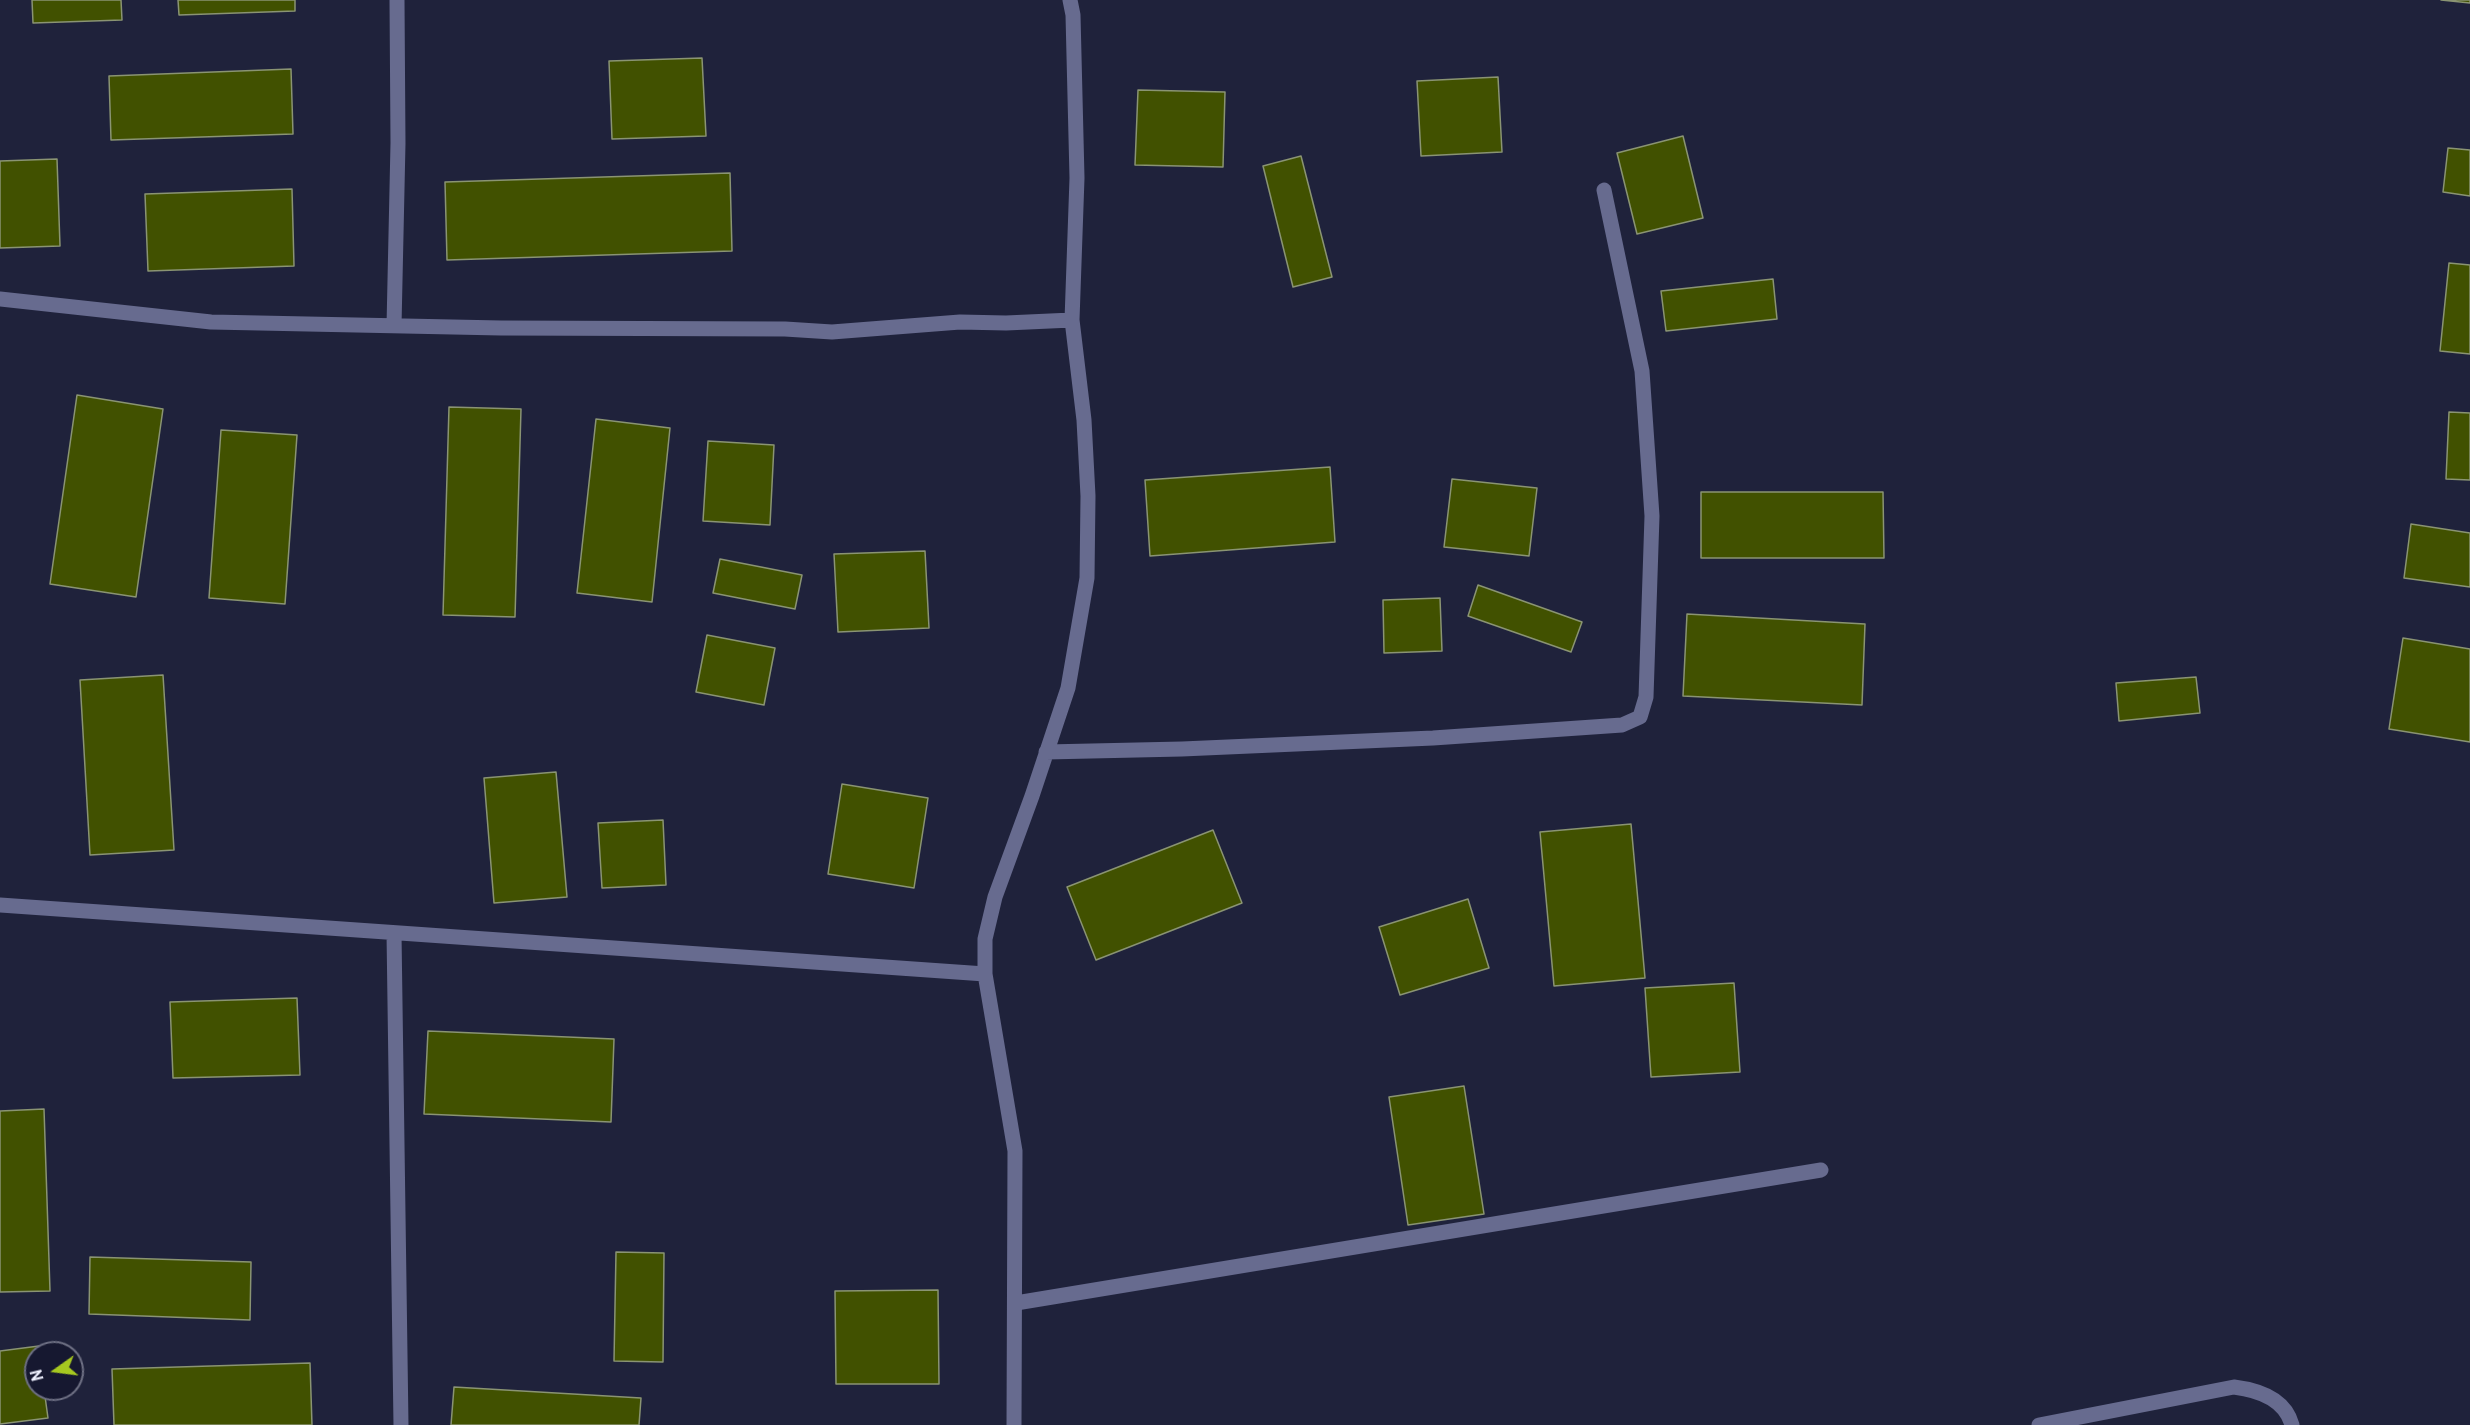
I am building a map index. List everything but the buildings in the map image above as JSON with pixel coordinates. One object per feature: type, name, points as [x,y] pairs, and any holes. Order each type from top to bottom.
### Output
[{"type":"street","points":[[394,326],[398,143],[397,0]]},
{"type":"street","points":[[1014,1425],[1015,1151],[985,974],[985,939],[995,897],[1068,688],[1087,578],[1088,496],[1084,420],[1072,320],[1077,178],[1073,15],[1070,0]]},
{"type":"street","points":[[1046,752],[1182,749],[1433,738],[1622,725],[1640,717],[1646,697],[1652,516],[1642,371],[1604,190]]},
{"type":"street","points":[[0,299],[211,322],[394,326],[785,329],[832,332],[960,322],[1006,323],[1072,320]]},
{"type":"street","points":[[0,905],[985,974]]},
{"type":"street","points":[[394,933],[401,1425]]},
{"type":"street","points":[[1016,1303],[1821,1170]]},
{"type":"street","points":[[2039,1425],[2234,1387],[2253,1389],[2275,1400],[2290,1418],[2292,1425]]}]
